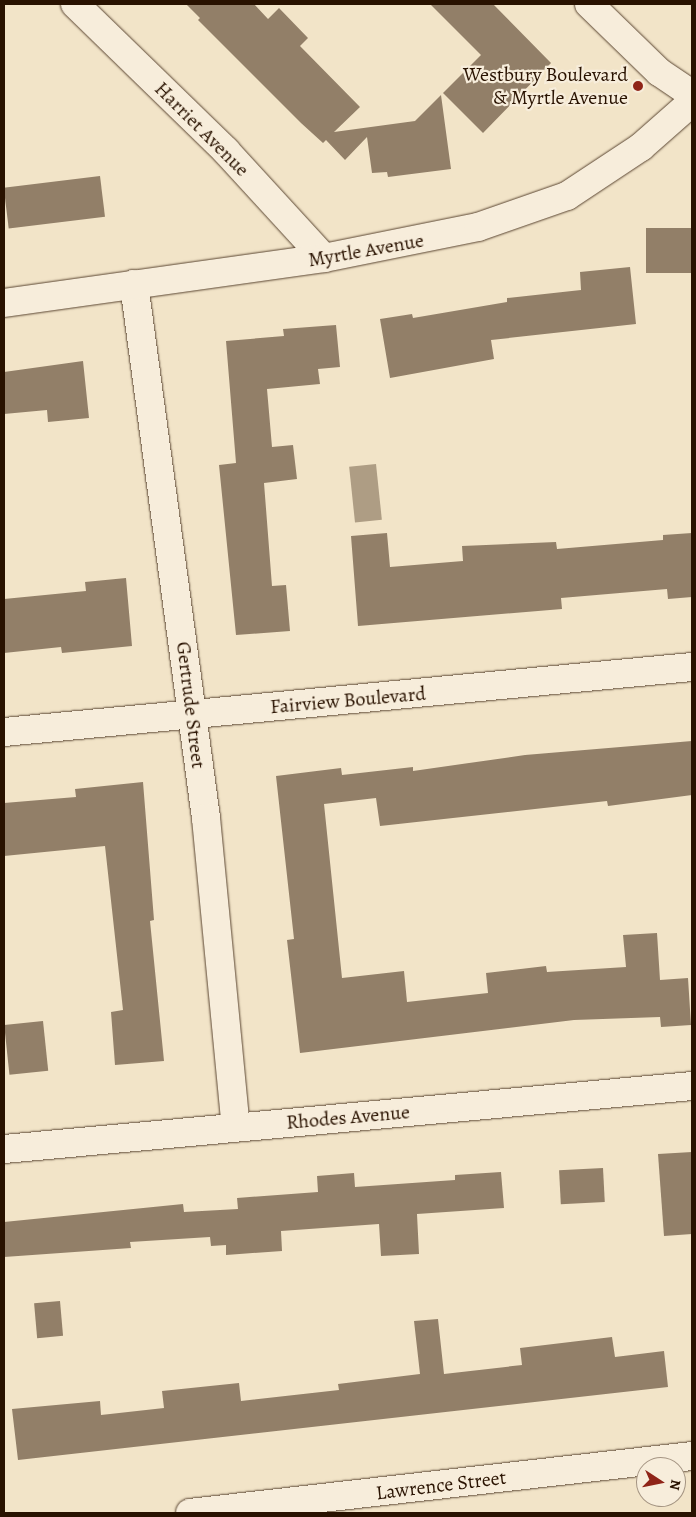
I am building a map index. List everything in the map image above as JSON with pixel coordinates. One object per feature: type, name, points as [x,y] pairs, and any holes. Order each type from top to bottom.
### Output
[{"type":"street","name":"Harriet Avenue","points":[[75,4],[226,151],[324,258]]},
{"type":"street","points":[[598,8],[659,72],[692,94]]},
{"type":"street","name":"Myrtle Avenue","points":[[4,303],[324,258],[478,228],[567,196],[641,147],[692,102]]},
{"type":"street","name":"Gertrude Street","points":[[134,284],[206,818],[236,1127]]},
{"type":"street","name":"Fairview Boulevard","points":[[4,732],[692,667]]},
{"type":"street","name":"Rhodes Avenue","points":[[4,1149],[692,1086]]},
{"type":"street","name":"Lawrence Street","points":[[190,1513],[692,1456]]},
{"type":"shaded area","points":[[376,464],[382,520],[355,523],[349,467]]},
{"type":"building","points":[[186,4],[254,4],[268,19],[279,8],[308,38],[300,46],[360,107],[334,132],[415,121],[441,95],[451,169],[388,177],[387,172],[372,173],[367,137],[345,160],[326,140],[323,143],[301,123],[198,20],[200,18]]},
{"type":"building","points":[[430,4],[493,4],[551,63],[483,133],[443,93],[481,55]]},
{"type":"building","points":[[100,176],[105,217],[9,229],[4,188]]},
{"type":"building","points":[[646,228],[692,228],[692,273],[646,273]]},
{"type":"building","points":[[630,267],[636,324],[491,340],[494,359],[390,378],[380,319],[412,314],[413,318],[507,302],[507,298],[581,290],[580,272]]},
{"type":"building","points":[[336,325],[340,367],[318,369],[320,384],[267,389],[272,447],[293,445],[297,479],[264,483],[272,586],[286,585],[290,631],[236,635],[219,465],[236,463],[226,341],[284,336],[283,329]]},
{"type":"building","points":[[83,361],[89,418],[48,422],[47,410],[4,414],[4,372]]},
{"type":"building","points":[[387,533],[390,567],[463,561],[462,546],[556,542],[557,549],[663,540],[663,535],[692,533],[692,597],[668,599],[667,589],[561,598],[562,609],[358,626],[351,536]]},
{"type":"building","points":[[126,578],[132,646],[62,653],[61,647],[4,653],[4,599],[86,591],[85,582]]},
{"type":"building","points":[[692,741],[692,795],[608,806],[607,801],[380,826],[376,798],[324,804],[342,978],[404,971],[407,1002],[488,993],[486,973],[546,966],[547,972],[626,967],[623,935],[657,933],[660,980],[688,978],[691,1025],[661,1027],[660,1017],[574,1020],[300,1053],[287,940],[294,939],[276,776],[341,768],[342,775],[413,767],[413,771],[525,755]]},
{"type":"building","points":[[143,782],[154,920],[150,921],[164,1061],[115,1065],[111,1012],[123,1010],[105,846],[4,856],[4,803],[76,797],[75,789]]},
{"type":"building","points":[[43,1021],[48,1071],[9,1075],[4,1025]]},
{"type":"building","points":[[692,1152],[692,1234],[664,1236],[658,1154]]},
{"type":"building","points":[[603,1168],[605,1202],[561,1204],[559,1170]]},
{"type":"building","points":[[501,1172],[504,1208],[417,1214],[419,1254],[381,1256],[379,1224],[281,1231],[282,1251],[226,1255],[226,1245],[211,1246],[210,1237],[130,1242],[131,1248],[4,1257],[4,1222],[183,1204],[184,1212],[238,1209],[237,1198],[318,1192],[317,1176],[354,1173],[355,1187],[455,1180],[455,1175]]},
{"type":"building","points":[[60,1301],[63,1336],[37,1338],[34,1303]]},
{"type":"building","points":[[438,1319],[444,1374],[522,1365],[520,1348],[612,1337],[615,1357],[664,1351],[668,1387],[18,1460],[12,1409],[100,1401],[101,1415],[164,1408],[162,1391],[239,1383],[241,1401],[339,1390],[338,1384],[420,1374],[414,1321]]},
{"type":"place","name":"Westbury Boulevard & Myrtle Avenue","points":[[638,86]]}]
